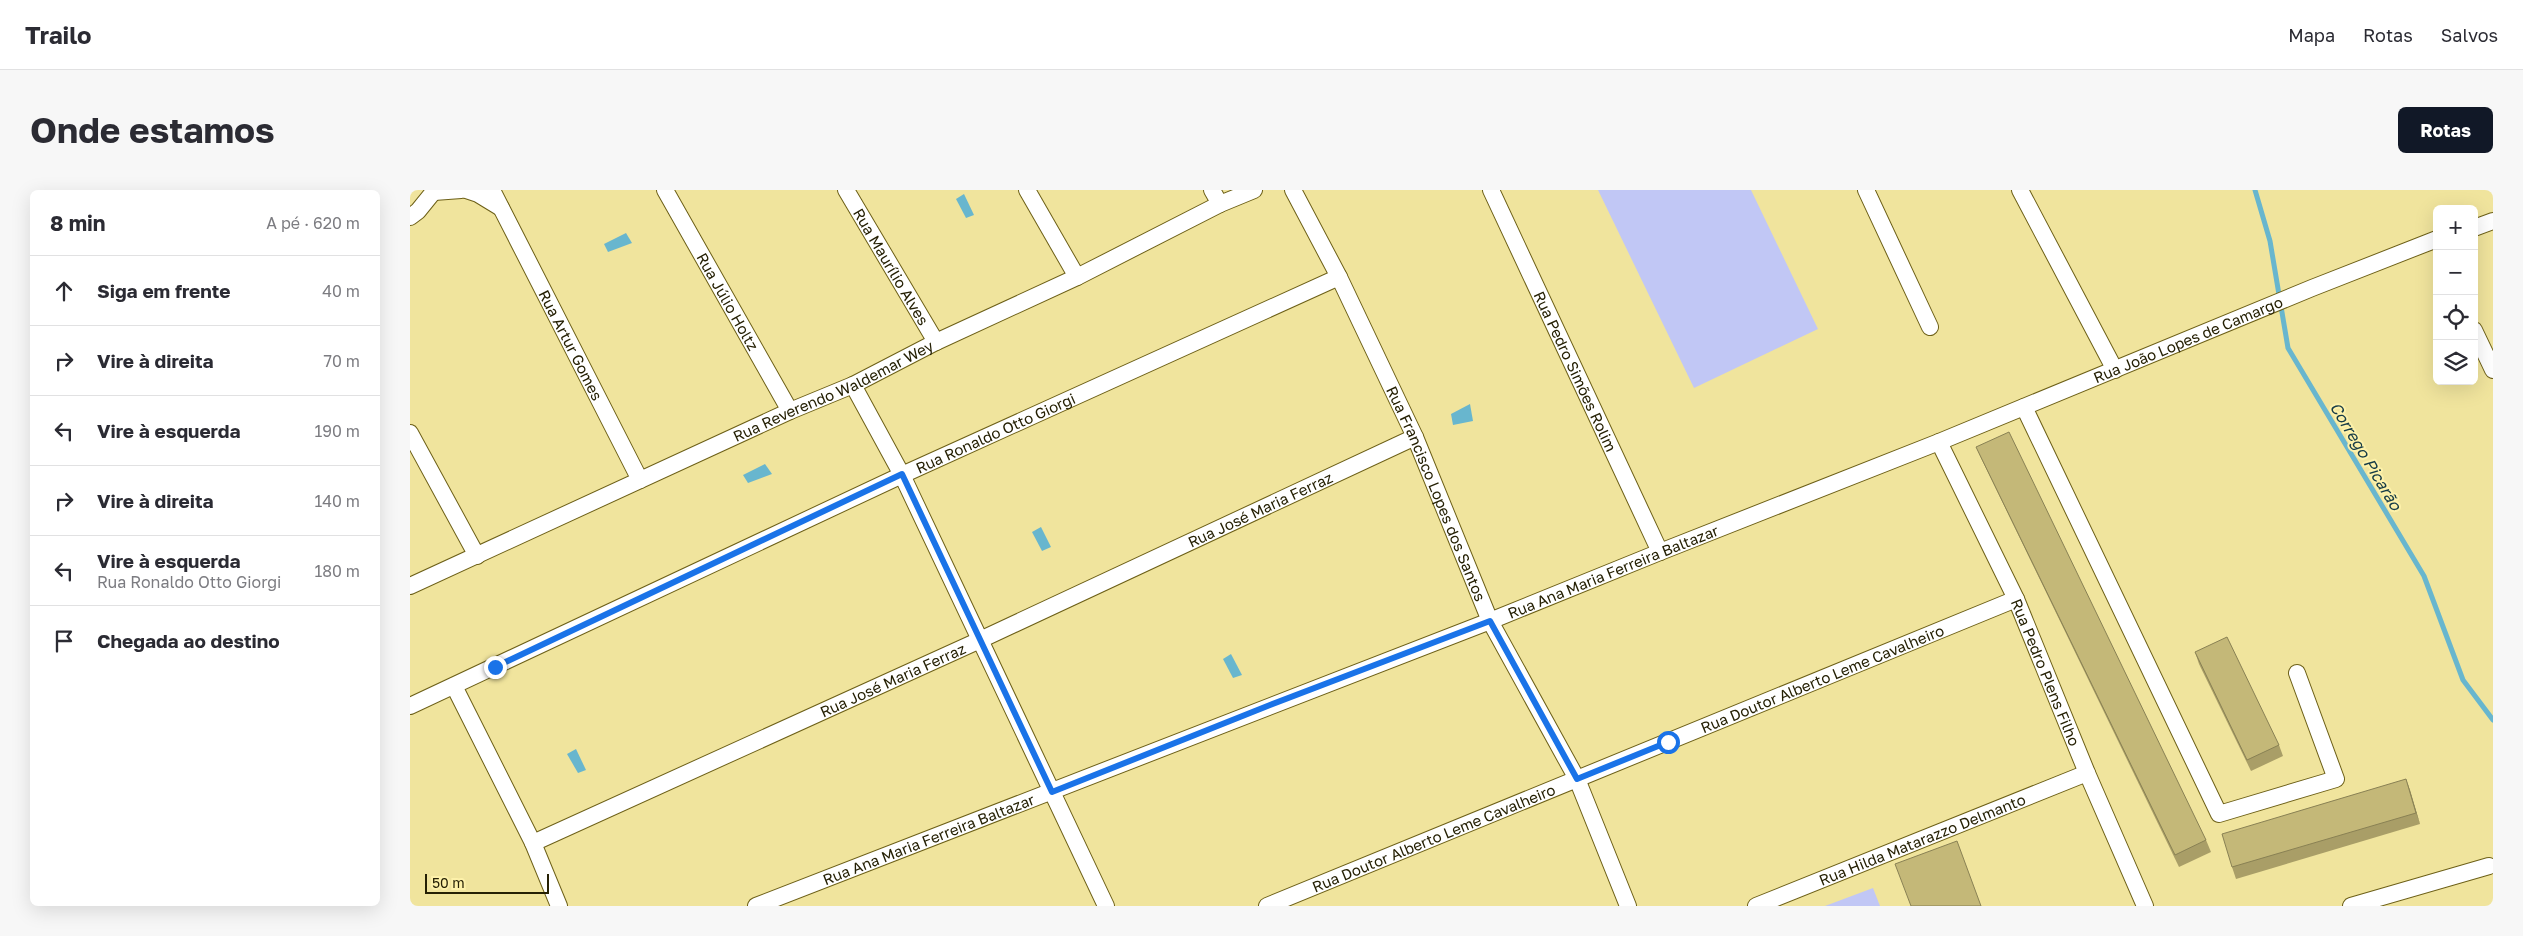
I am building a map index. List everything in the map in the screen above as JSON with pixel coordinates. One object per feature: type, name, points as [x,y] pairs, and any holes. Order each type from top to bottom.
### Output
[{"type":"street","points":[[410,217],[418,211],[435,191],[461,190]]},
{"type":"street","points":[[466,190],[478,194],[503,209]]},
{"type":"street","name":"Rua Artur Gomes","points":[[492,190],[640,480]]},
{"type":"street","name":"Rua Júlio Holtz","points":[[666,190],[790,411]]},
{"type":"street","name":"Rua Maurílio Alves","points":[[846,190],[936,342]]},
{"type":"street","points":[[1027,190],[1077,277]]},
{"type":"street","name":"Rua Reverendo Waldemar Wey","points":[[410,586],[790,411],[852,385],[936,342],[1077,277],[1216,197],[1254,190]]},
{"type":"street","name":"Rua Francisco Lopes dos Santos","points":[[1293,190],[1339,277],[1416,437],[1490,621],[1577,779],[1628,906]]},
{"type":"street","name":"Rua Pedro Simões Rolim","points":[[1491,190],[1660,552]]},
{"type":"street","points":[[1866,190],[1930,327]]},
{"type":"street","points":[[2020,190],[2115,370]]},
{"type":"street","points":[[2478,227],[2493,221]]},
{"type":"street","name":"Rua João Lopes de Camargo","points":[[1939,442],[2312,288],[2433,244]]},
{"type":"street","name":"Rua Ronaldo Otto Giorgi","points":[[410,706],[902,474],[1339,277]]},
{"type":"street","points":[[2478,338],[2493,370]]},
{"type":"street","points":[[852,385],[902,474],[1106,906]]},
{"type":"street","points":[[2024,407],[2218,814],[2336,779],[2297,673]]},
{"type":"street","points":[[410,433],[477,556]]},
{"type":"street","name":"Rua José Maria Ferraz","points":[[533,843],[980,640],[1416,437]]},
{"type":"street","name":"Rua Ana Maria Ferreira Baltazar","points":[[756,906],[1490,621],[1939,442]]},
{"type":"street","name":"Rua Pedro Plens Filho","points":[[1939,442],[2016,599],[2087,773],[2145,906]]},
{"type":"street","name":"Rua Doutor Alberto Leme Cavalheiro","points":[[1267,906],[2016,599]]},
{"type":"street","points":[[454,686],[533,843],[559,906]]},
{"type":"street","name":"Rua Hilda Matarazzo Delmanto","points":[[1756,906],[2087,773]]},
{"type":"street","points":[[2351,906],[2489,866]]},
{"type":"shaded area","points":[[1598,190],[1751,190],[1818,329],[1694,388]]},
{"type":"shaded area","points":[[964,194],[974,215],[966,218],[956,199]]},
{"type":"shaded area","points":[[626,233],[632,243],[608,252],[604,244]]},
{"type":"shaded area","points":[[1470,404],[1473,421],[1453,425],[1451,414]]},
{"type":"shaded area","points":[[765,464],[772,474],[748,483],[743,475]]},
{"type":"shaded area","points":[[1041,527],[1051,547],[1042,551],[1032,532]]},
{"type":"shaded area","points":[[1231,654],[1242,675],[1233,678],[1223,659]]},
{"type":"shaded area","points":[[576,749],[586,770],[578,773],[567,754]]},
{"type":"shaded area","points":[[1873,888],[1880,906],[1825,906]]},
{"type":"building","points":[[2009,432],[2206,840],[2175,855],[1976,447]]},
{"type":"building","points":[[2227,637],[2279,745],[2247,760],[2195,652]]},
{"type":"building","points":[[2406,779],[2416,813],[2232,867],[2222,834]]},
{"type":"building","points":[[1957,841],[1981,906],[1911,906],[1895,864]]},
{"type":"waterway","name":"Corrego Picarão","points":[[2255,190],[2270,241],[2288,348],[2424,576],[2463,680],[2493,720]]},
{"type":"route","points":[[495,667],[902,474],[1052,792],[1270,705],[1490,621],[1577,779],[1668,742]]}]
